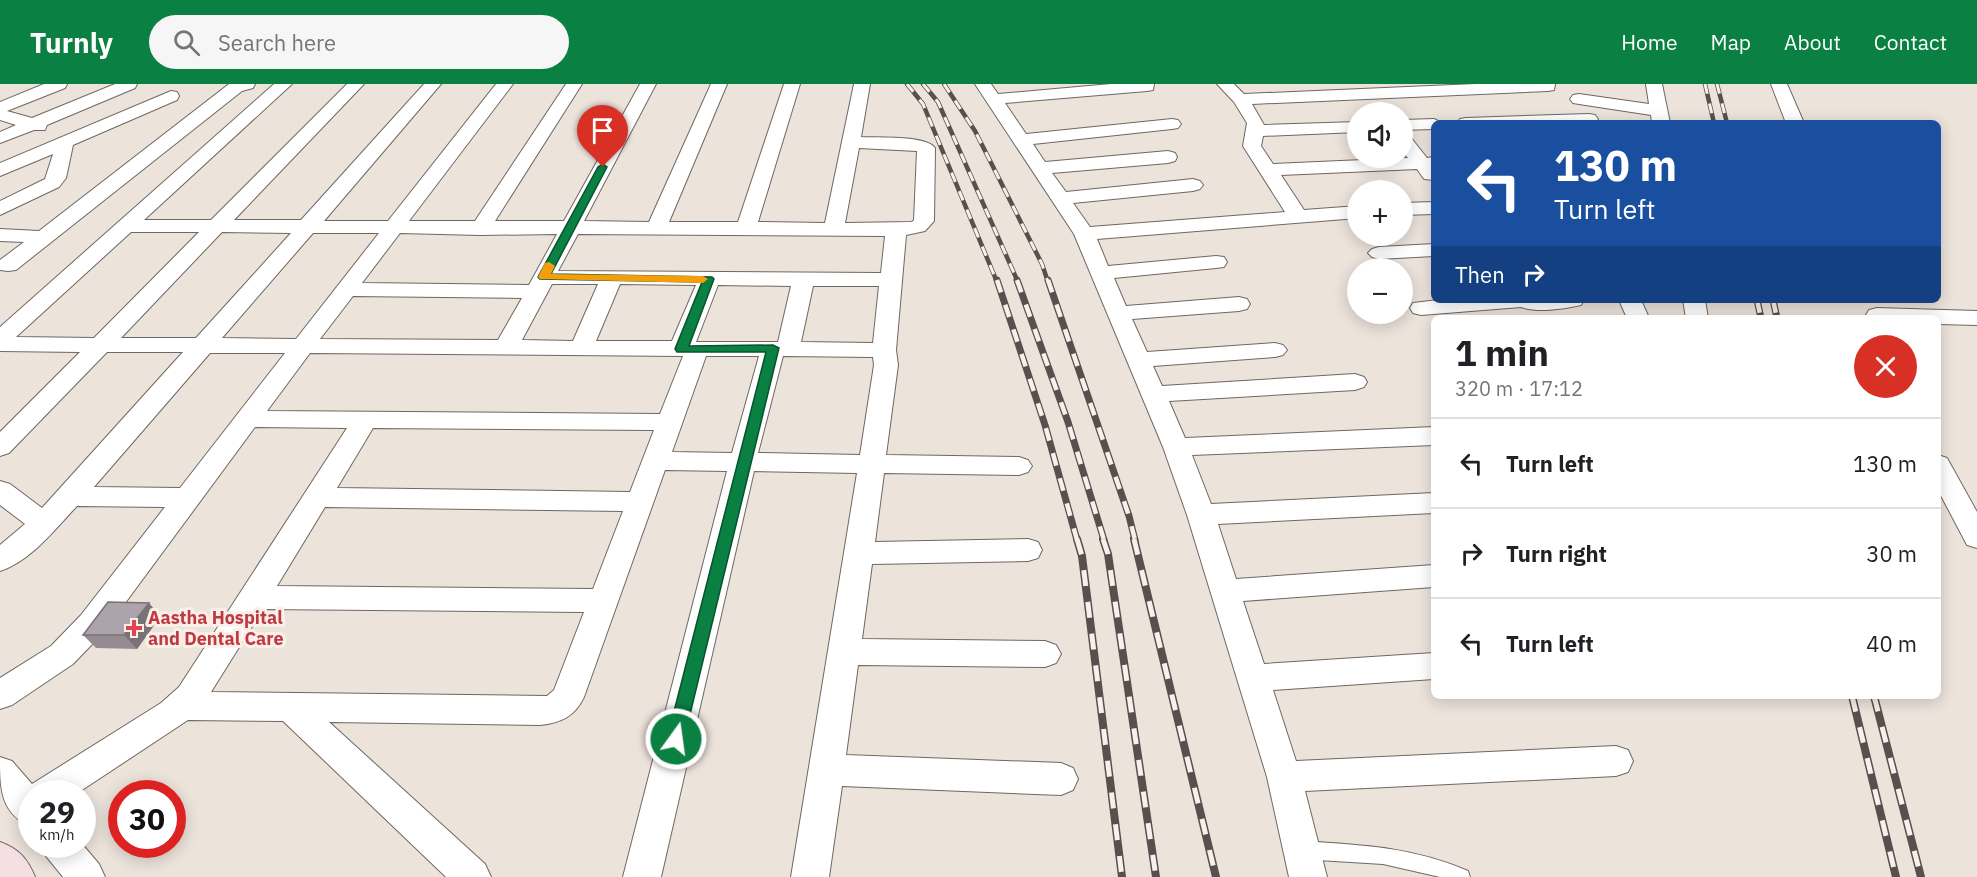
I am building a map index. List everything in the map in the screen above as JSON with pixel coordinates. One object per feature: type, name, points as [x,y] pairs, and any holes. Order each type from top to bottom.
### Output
[{"type":"main road","points":[[0,863],[12,877]]},
{"type":"street","points":[[0,108],[59,84]]},
{"type":"street","points":[[0,138],[129,84]]},
{"type":"street","points":[[8,265],[236,87],[247,84]]},
{"type":"street","points":[[260,84],[284,84]]},
{"type":"street","points":[[0,339],[284,84]]},
{"type":"street","points":[[0,447],[356,84]]},
{"type":"street","points":[[0,560],[27,540],[70,496],[433,84]]},
{"type":"street","points":[[0,695],[45,668],[76,642],[304,347],[391,228],[505,84]]},
{"type":"street","points":[[480,228],[574,84]]},
{"type":"street","points":[[506,348],[648,84]]},
{"type":"street","points":[[656,228],[719,84]]},
{"type":"street","points":[[746,228],[792,84]]},
{"type":"street","points":[[834,229],[862,84]]},
{"type":"street","points":[[1225,84],[1240,99],[1256,123],[1257,131],[1252,138],[1252,146],[1298,216]]},
{"type":"street","points":[[1579,99],[1660,117],[1650,84]]},
{"type":"street","points":[[1779,84],[1794,120]]},
{"type":"street","points":[[988,92],[1067,93],[1147,86]]},
{"type":"street","points":[[1240,99],[1366,89],[1548,86]]},
{"type":"street","points":[[1458,87],[1487,120]]},
{"type":"street","points":[[1366,89],[1376,102]]},
{"type":"street","points":[[988,92],[1084,234],[1176,447],[1201,515],[1284,777],[1308,877]]},
{"type":"street","points":[[1067,93],[1086,123]]},
{"type":"street","points":[[0,170],[171,96]]},
{"type":"street","points":[[0,115],[33,124],[72,139]]},
{"type":"street","points":[[1022,140],[1172,124]]},
{"type":"street","points":[[1413,125],[1431,124]]},
{"type":"street","points":[[1257,131],[1347,127]]},
{"type":"street","points":[[0,209],[52,183],[72,139]]},
{"type":"street","points":[[128,226],[309,225],[391,228],[896,230],[918,227],[924,221],[926,148],[916,145],[851,142]]},
{"type":"street","points":[[1413,149],[1428,163]]},
{"type":"street","points":[[1040,168],[1168,157]]},
{"type":"street","points":[[1267,170],[1428,163]]},
{"type":"street","points":[[1060,199],[1193,185]]},
{"type":"street","points":[[1413,209],[1431,208]]},
{"type":"street","points":[[1084,234],[1347,213]]},
{"type":"street","points":[[810,877],[828,770],[843,652],[886,365],[884,350],[896,230]]},
{"type":"street","points":[[0,235],[45,237]]},
{"type":"street","points":[[1380,253],[1431,250]]},
{"type":"street","points":[[1101,273],[1215,262]]},
{"type":"street","points":[[347,289],[539,284],[612,278],[892,280]]},
{"type":"street","points":[[581,348],[612,278]]},
{"type":"street","points":[[183,706],[528,711],[557,708],[568,697],[671,422],[708,279]]},
{"type":"street","points":[[642,877],[743,462],[803,280]]},
{"type":"street","points":[[1421,308],[1547,303]]},
{"type":"street","points":[[1118,314],[1239,304]]},
{"type":"street","points":[[1875,311],[1933,315]]},
{"type":"street","points":[[1941,316],[1977,318]]},
{"type":"street","points":[[1941,331],[1977,332]]},
{"type":"street","points":[[0,344],[884,350]]},
{"type":"street","points":[[1138,360],[1275,350]]},
{"type":"street","points":[[1153,394],[1354,382]]},
{"type":"street","points":[[249,418],[671,422]]},
{"type":"street","points":[[69,780],[183,706],[197,688],[252,597],[366,419]]},
{"type":"street","points":[[1176,447],[1431,436]]},
{"type":"street","points":[[656,461],[1019,466]]},
{"type":"street","points":[[1941,470],[1977,538]]},
{"type":"street","points":[[0,491],[44,523]]},
{"type":"street","points":[[70,496],[188,498]]},
{"type":"street","points":[[316,498],[641,502]]},
{"type":"street","points":[[1201,515],[1431,503]]},
{"type":"street","points":[[859,553],[1028,550]]},
{"type":"street","points":[[1225,591],[1431,576]]},
{"type":"street","points":[[252,597],[605,601]]},
{"type":"street","points":[[843,652],[1045,654]]},
{"type":"street","points":[[1252,678],[1431,666]]},
{"type":"street","points":[[291,708],[472,877]]},
{"type":"street","points":[[1284,777],[1616,761]]},
{"type":"street","points":[[828,770],[1061,779]]},
{"type":"street","points":[[0,772],[18,788]]},
{"type":"street","points":[[70,858],[86,877]]},
{"type":"lane","points":[[1301,850],[1408,859],[1434,865],[1461,877]]},
{"type":"building","points":[[108,602],[149,603],[124,635],[83,635]]},
{"type":"railway","points":[[907,84],[923,104],[997,282]]},
{"type":"railway","points":[[923,84],[938,102],[1018,282]]},
{"type":"railway","points":[[944,84],[975,131],[1042,264],[1048,282]]},
{"type":"railway","points":[[1705,84],[1713,120]]},
{"type":"railway","points":[[1717,84],[1726,120]]},
{"type":"railway","points":[[997,280],[1045,425],[1077,540]]},
{"type":"railway","points":[[1017,280],[1068,422],[1104,540]]},
{"type":"railway","points":[[1048,280],[1129,516],[1135,540]]},
{"type":"railway","points":[[1758,303],[1760,315]]},
{"type":"railway","points":[[1774,303],[1776,315]]},
{"type":"railway","points":[[1077,539],[1082,556],[1122,877]]},
{"type":"railway","points":[[1103,539],[1108,554],[1156,877]]},
{"type":"railway","points":[[1134,539],[1216,877]]},
{"type":"railway","points":[[1853,699],[1896,877]]},
{"type":"railway","points":[[1875,699],[1921,877]]},
{"type":"slow traffic","points":[[549,266],[543,277],[703,279]]},
{"type":"place","name":"Aastha Hospital and Dental Care","points":[[134,628]]},
{"type":"route","points":[[603,167],[543,277],[708,279],[681,349],[773,348],[676,739]]}]
